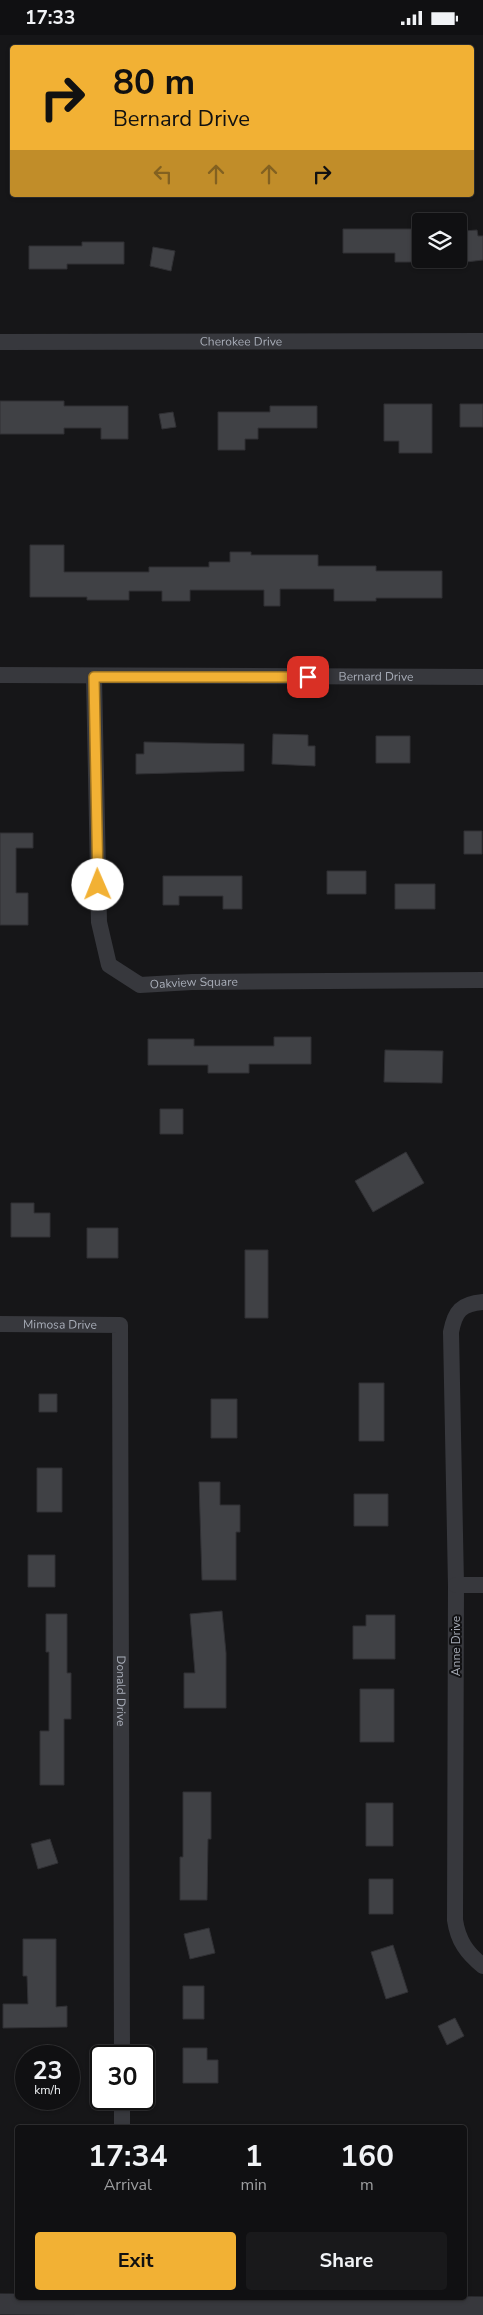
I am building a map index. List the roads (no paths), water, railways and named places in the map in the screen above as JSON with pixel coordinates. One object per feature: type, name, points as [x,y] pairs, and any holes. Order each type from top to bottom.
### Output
[{"type":"street","name":"Cherokee Drive","points":[[0,342],[483,341]]},
{"type":"street","name":"Bernard Drive","points":[[0,675],[94,677],[483,677]]},
{"type":"street","name":"Oakview Square","points":[[94,677],[98,922],[109,965],[140,985],[192,982],[483,980]]},
{"type":"street","name":"Anne Drive","points":[[483,1302],[475,1303],[459,1310],[454,1315],[451,1331],[456,1585],[455,1920],[458,1938],[471,1956],[483,1966]]},
{"type":"street","name":"Mimosa Drive","points":[[0,1324],[120,1325]]},
{"type":"street","name":"Donald Drive","points":[[120,1325],[122,2045]]},
{"type":"street","points":[[456,1585],[483,1585]]},
{"type":"street","points":[[122,2110],[122,2125]]},
{"type":"street","points":[[0,2303],[406,2311],[483,2307]]}]
